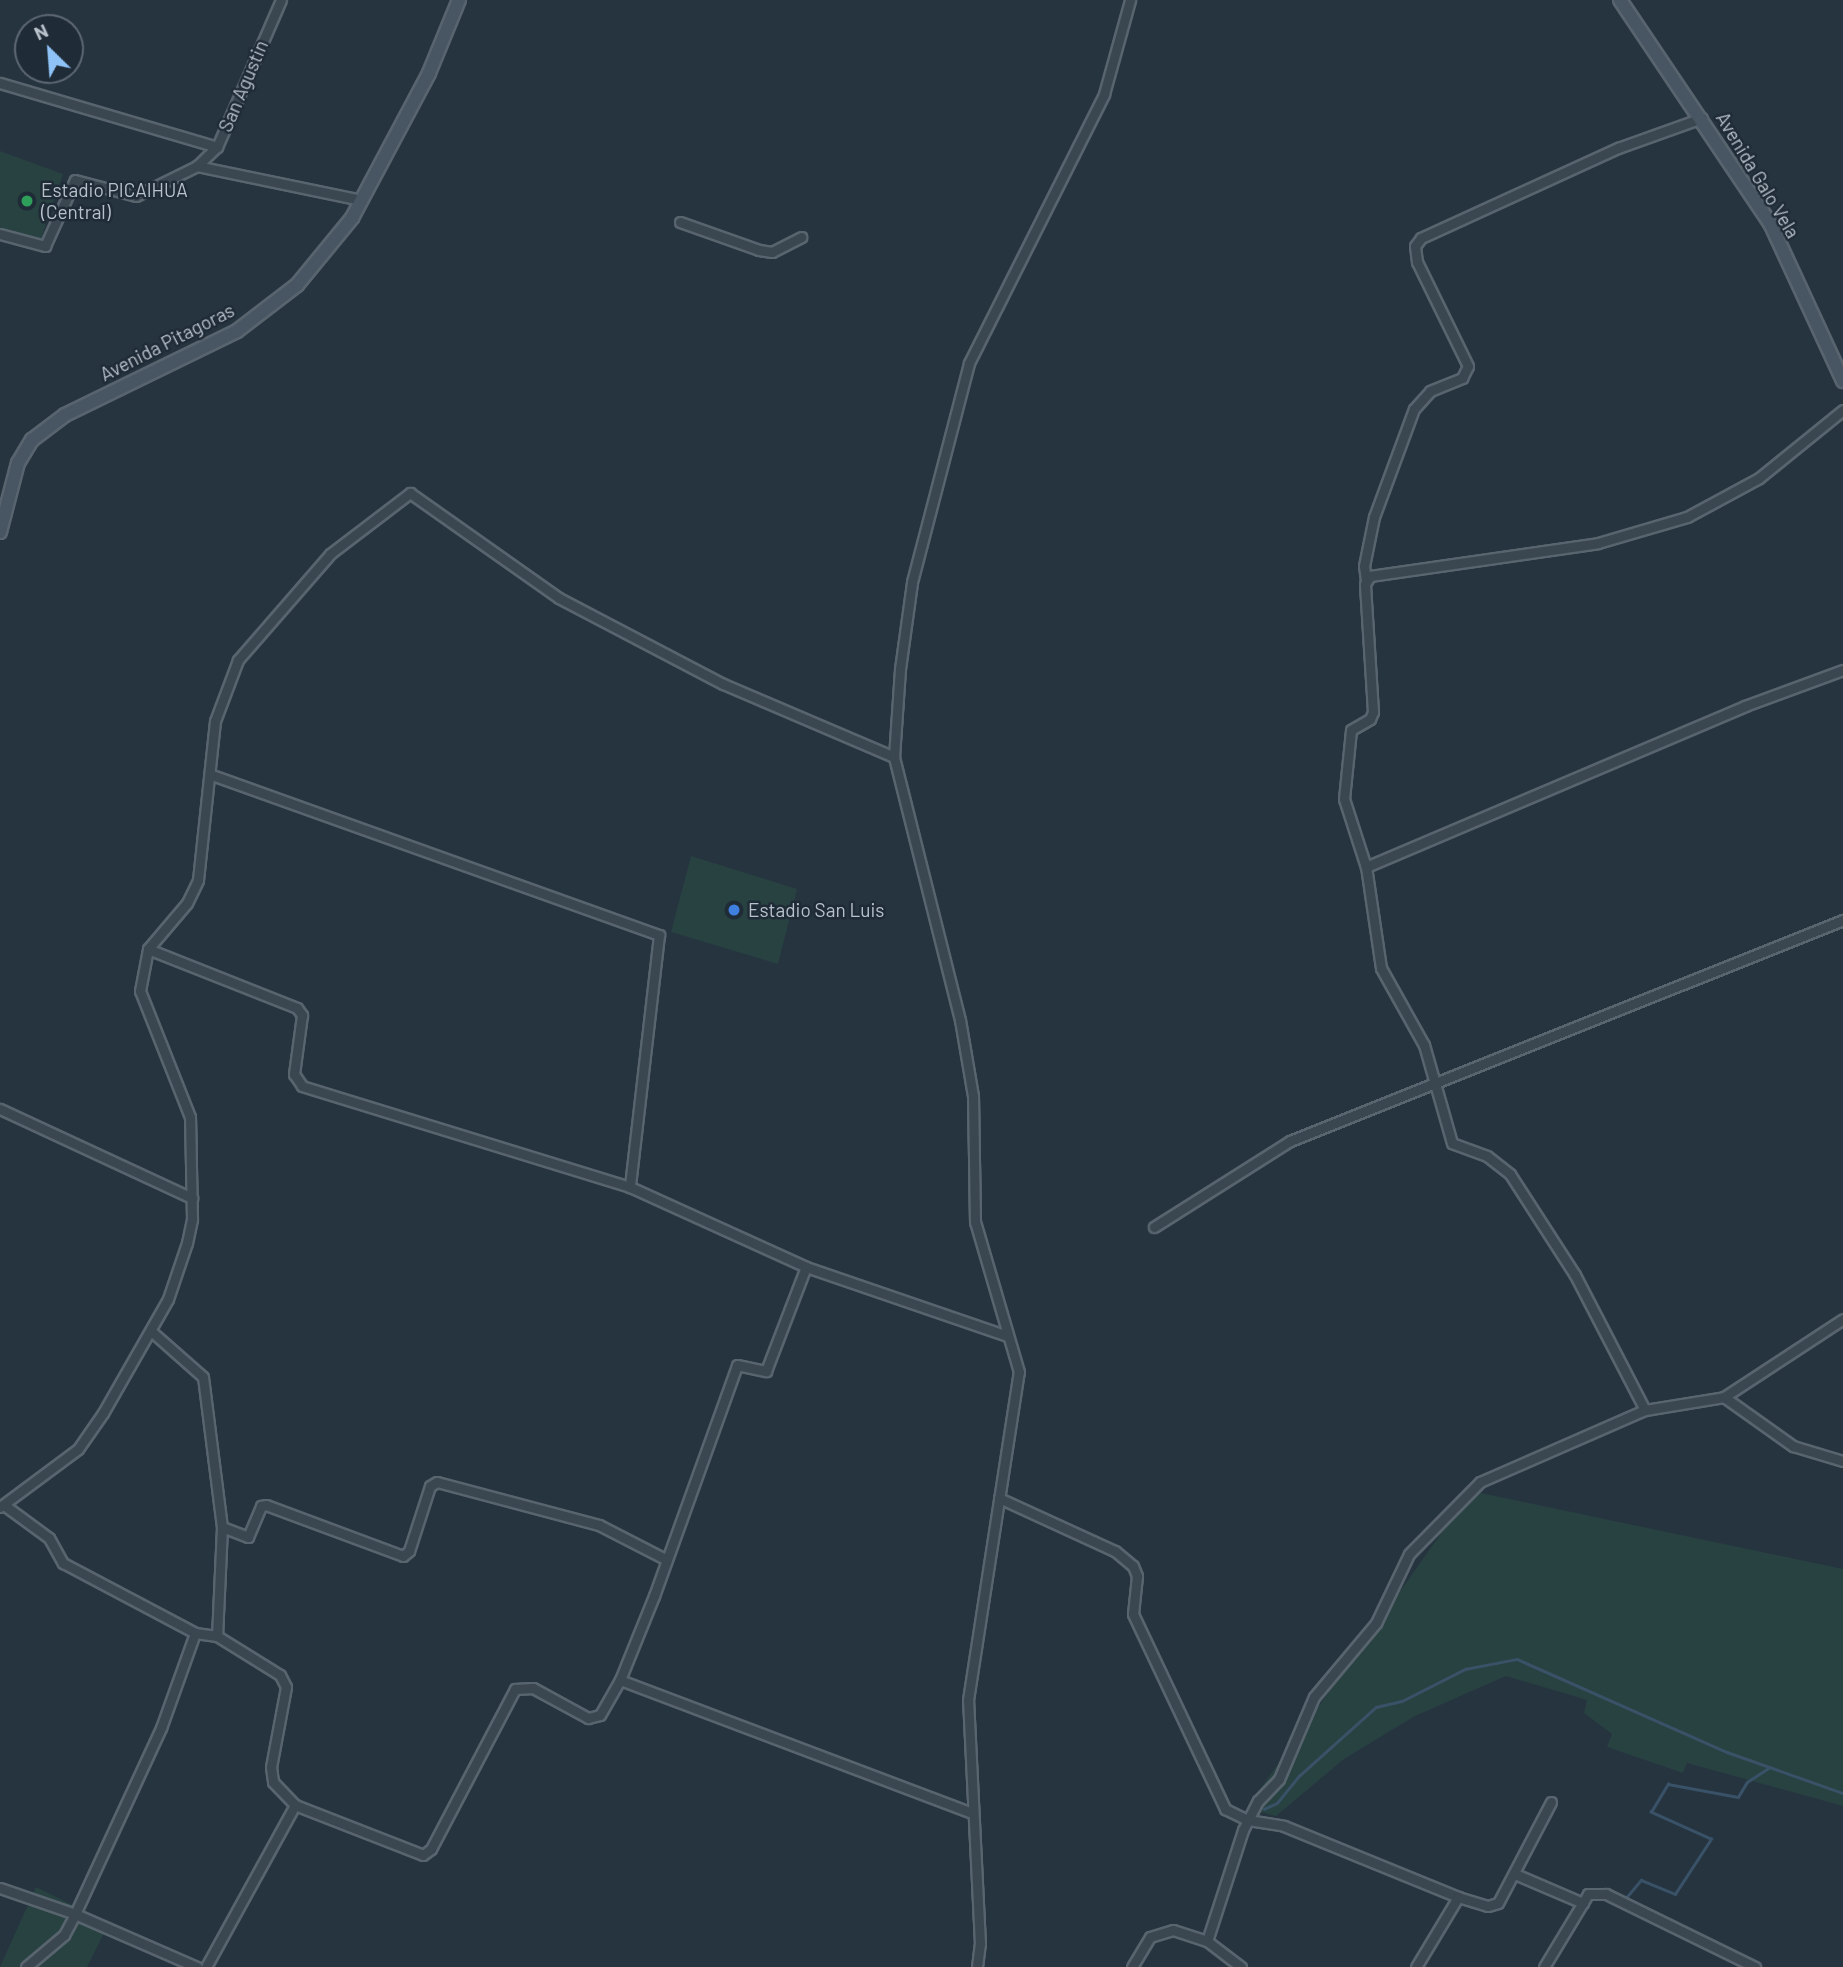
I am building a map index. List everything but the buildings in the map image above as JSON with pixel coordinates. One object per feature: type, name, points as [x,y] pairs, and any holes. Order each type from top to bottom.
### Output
[{"type":"main road","name":"Avenida Pitagoras","points":[[0,532],[19,463],[32,440],[65,415],[237,331],[297,285],[362,200],[429,73],[459,0]]},
{"type":"main road","name":"Avenida Galo Vela","points":[[1620,0],[1702,118],[1771,225],[1843,382]]},
{"type":"street","name":"San Agustin","points":[[0,234],[45,246],[72,182],[79,178],[136,196],[197,166],[218,147],[281,0]]},
{"type":"street","points":[[977,1967],[980,1944],[970,1812],[968,1700],[1019,1372],[975,1222],[973,1096],[960,1020],[894,757],[912,582],[969,363],[1104,94],[1130,0]]},
{"type":"street","points":[[0,83],[218,147]]},
{"type":"street","points":[[1645,1410],[1574,1275],[1510,1174],[1487,1156],[1452,1143],[1424,1045],[1381,968],[1366,867],[1344,799],[1351,730],[1370,719],[1373,712],[1364,566],[1374,517],[1414,409],[1430,391],[1462,378],[1468,366],[1417,262],[1415,246],[1421,238],[1618,148],[1702,118]]},
{"type":"street","points":[[197,166],[362,200]]},
{"type":"street","points":[[680,222],[759,250],[772,252],[801,237]]},
{"type":"street","points":[[1366,580],[1378,574],[1598,543],[1679,519],[1759,478],[1843,410]]},
{"type":"street","points":[[806,1267],[765,1371],[737,1365],[667,1560],[620,1680],[600,1715],[591,1719],[533,1688],[520,1687],[509,1694],[432,1849],[424,1855],[295,1805],[271,1773],[287,1693],[283,1679],[217,1636],[195,1633],[64,1563],[48,1538],[2,1506],[78,1450],[168,1299],[187,1243],[192,1198],[190,1117],[140,991],[149,949],[187,903],[198,880],[212,775],[215,721],[238,660],[330,555],[410,493],[559,597],[723,684],[894,757]]},
{"type":"street","points":[[1366,867],[1745,706],[1843,670]]},
{"type":"street","points":[[212,775],[659,935],[629,1186]]},
{"type":"street","points":[[1154,1227],[1290,1141],[1843,920]]},
{"type":"street","points":[[149,949],[297,1008],[302,1015],[294,1074],[302,1086],[629,1186],[806,1267],[1007,1336]]},
{"type":"street","points":[[0,1110],[192,1198]]},
{"type":"street","points":[[1207,1941],[1248,1820],[1279,1779],[1314,1697],[1376,1623],[1400,1567],[1480,1482],[1645,1410],[1724,1397],[1843,1319]]},
{"type":"street","points":[[151,1331],[203,1377],[222,1527],[217,1636]]},
{"type":"street","points":[[1724,1397],[1793,1446],[1843,1461]]},
{"type":"street","points":[[222,1527],[248,1538],[261,1506],[266,1505],[403,1556],[409,1551],[430,1486],[437,1482],[599,1525],[667,1560]]},
{"type":"street","points":[[999,1498],[1115,1551],[1133,1566],[1138,1576],[1133,1614],[1220,1802],[1248,1820],[1284,1826],[1458,1897],[1488,1906],[1498,1903],[1551,1802]]},
{"type":"street","points":[[26,1967],[64,1935],[75,1914],[161,1728],[195,1633]]},
{"type":"street","points":[[620,1680],[970,1812]]},
{"type":"street","points":[[206,1967],[295,1805]]},
{"type":"street","points":[[1515,1874],[1583,1903]]},
{"type":"street","points":[[0,1888],[75,1914],[197,1967]]},
{"type":"street","points":[[1544,1967],[1588,1894],[1606,1894],[1755,1967]]},
{"type":"street","points":[[1416,1967],[1458,1897]]},
{"type":"street","points":[[1132,1967],[1156,1934],[1172,1930],[1207,1941],[1241,1967]]},
{"type":"green space","name":"Estadio PICAIHUA (Central)","points":[[0,151],[63,174],[40,242],[0,228]]},
{"type":"green space","points":[[691,856],[797,889],[778,964],[671,932]]},
{"type":"green space","points":[[1471,1491],[1843,1569],[1843,1806],[1687,1763],[1683,1773],[1607,1747],[1612,1734],[1584,1713],[1587,1700],[1506,1676],[1415,1716],[1344,1759],[1276,1816],[1257,1811],[1251,1802]]},
{"type":"green space","points":[[36,1887],[109,1923],[87,1967],[0,1967]]},
{"type":"waterway","points":[[1264,1809],[1277,1803],[1299,1776],[1376,1707],[1402,1701],[1465,1669],[1517,1659],[1727,1752],[1843,1793]]},
{"type":"waterway","points":[[1625,1899],[1641,1880],[1675,1894],[1711,1839],[1651,1812],[1668,1784],[1738,1797],[1747,1782],[1770,1767]]},
{"type":"place","name":"Estadio PICAIHUA (Central)","points":[[27,201]]},
{"type":"place","name":"Estadio San Luis","points":[[734,910]]}]
